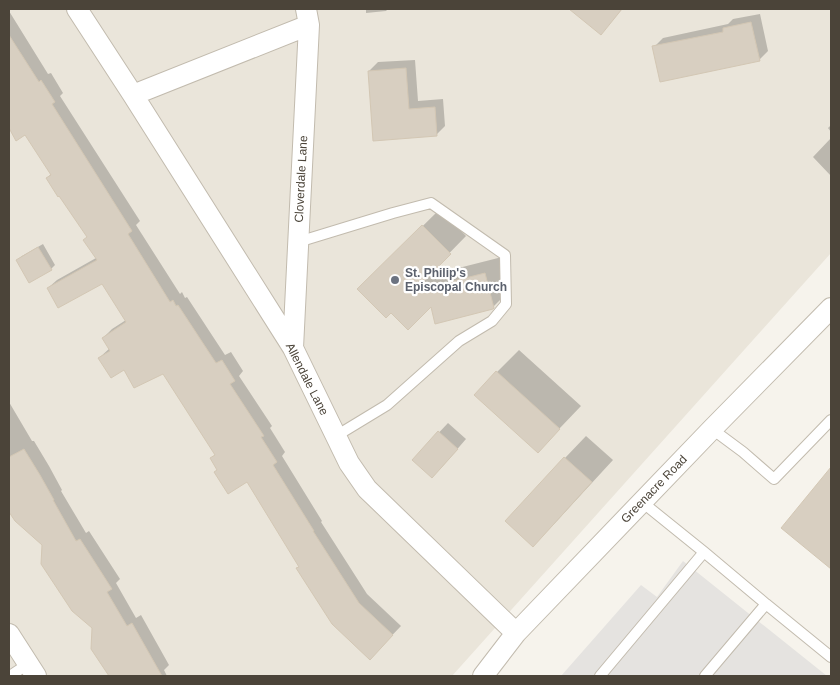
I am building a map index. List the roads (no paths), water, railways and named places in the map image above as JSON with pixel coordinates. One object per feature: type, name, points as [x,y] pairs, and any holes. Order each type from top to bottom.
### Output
[{"type":"street","name":"Allendale Lane","points":[[77,9],[134,95],[293,348],[349,463],[367,489],[516,633]]},
{"type":"street","points":[[134,95],[308,17]]},
{"type":"street","name":"Cloverdale Lane","points":[[293,348],[308,17]]},
{"type":"street","name":"Greenacre Road","points":[[484,676],[516,633],[712,428],[831,308]]},
{"type":"street","points":[[9,634],[32,670]]},
{"type":"lane","points":[[298,242],[431,203],[505,256],[506,304],[492,321],[459,341],[387,405],[336,436]]},
{"type":"lane","points":[[712,428],[774,479],[831,420]]},
{"type":"lane","points":[[642,502],[831,657]]},
{"type":"lane","points":[[600,676],[704,552]]},
{"type":"lane","points":[[705,676],[766,604]]},
{"type":"lane","points":[[10,676],[32,670]]},
{"type":"place","name":"St. Philip's Episcopal Church","points":[[395,280]]}]
